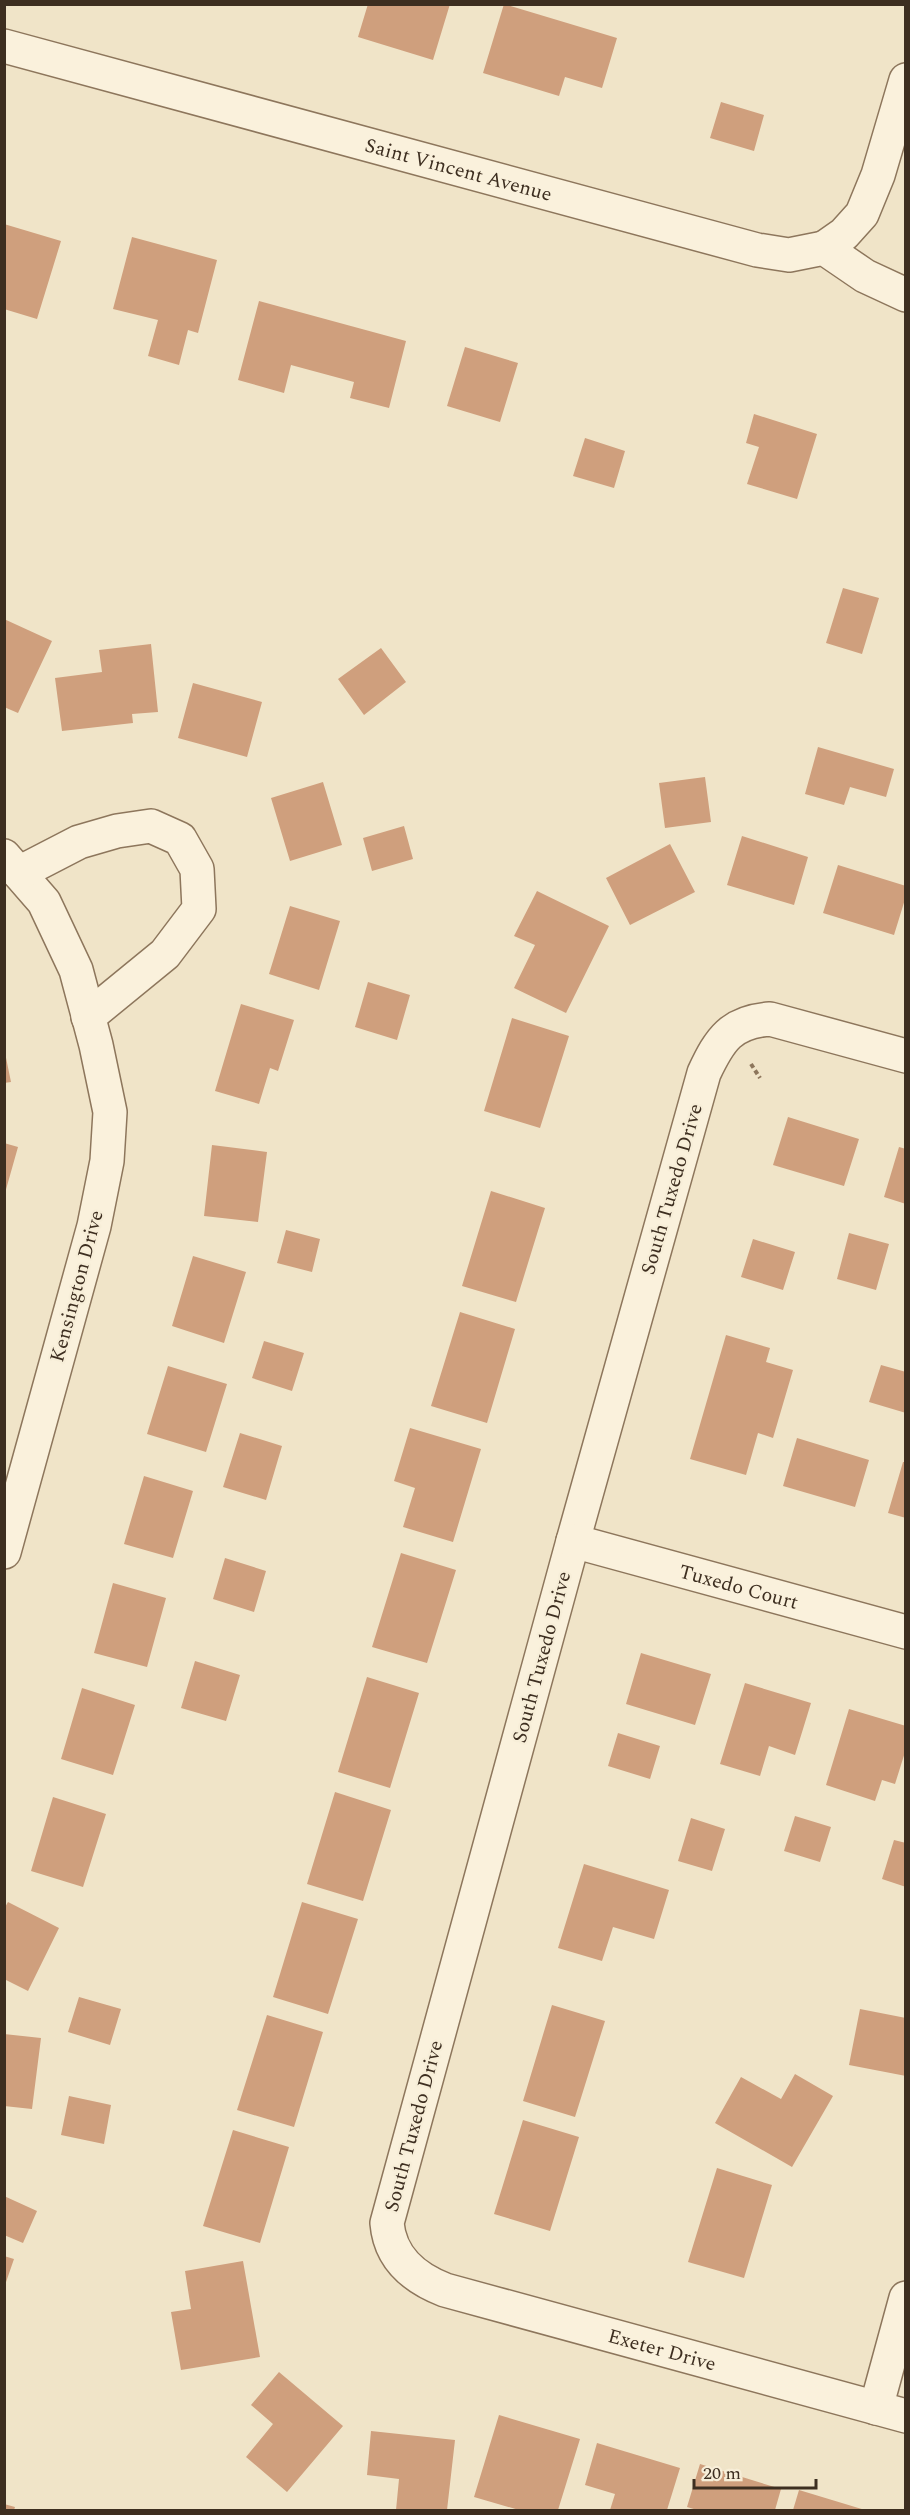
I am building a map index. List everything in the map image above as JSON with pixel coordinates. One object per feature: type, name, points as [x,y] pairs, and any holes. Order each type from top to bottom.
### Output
[{"type":"street","name":"Saint Vincent Avenue","points":[[4,46],[757,250],[789,255],[824,248]]},
{"type":"street","points":[[906,80],[878,175],[862,214],[844,234],[824,248],[865,276],[906,295]]},
{"type":"street","points":[[12,865],[117,831],[151,826],[180,839],[197,869],[199,909],[165,954],[88,1017]]},
{"type":"street","name":"Kensington Drive","points":[[4,1552],[94,1226],[107,1161],[110,1112],[76,970],[44,902],[12,865]]},
{"type":"street","name":"South Tuxedo Drive","points":[[420,2279],[406,2267],[396,2253],[388,2236],[387,2223],[573,1541],[704,1073],[713,1054],[729,1033],[749,1021],[770,1020],[906,1056]]},
{"type":"street","name":"Tuxedo Court","points":[[573,1541],[906,1632]]},
{"type":"street","name":"Exeter Drive","points":[[420,2279],[445,2290],[891,2412]]},
{"type":"street","points":[[891,2412],[906,2298]]},
{"type":"path","points":[[749,1061],[760,1078]]},
{"type":"building","points":[[368,4],[450,4],[433,60],[358,37]]},
{"type":"building","points":[[504,4],[617,38],[602,88],[565,77],[559,96],[483,73]]},
{"type":"building","points":[[721,102],[764,115],[754,151],[710,138]]},
{"type":"building","points":[[4,224],[61,241],[37,319],[4,309]]},
{"type":"building","points":[[132,237],[217,260],[198,333],[188,330],[179,365],[148,356],[158,320],[113,309]]},
{"type":"building","points":[[259,301],[406,341],[389,408],[350,398],[354,382],[291,365],[284,393],[238,380]]},
{"type":"building","points":[[465,347],[518,363],[500,422],[447,406]]},
{"type":"building","points":[[754,414],[817,434],[797,499],[747,484],[759,447],[746,443]]},
{"type":"building","points":[[585,438],[625,451],[614,488],[573,476]]},
{"type":"building","points":[[843,588],[879,598],[862,654],[826,643]]},
{"type":"building","points":[[4,619],[52,641],[18,713],[4,707]]},
{"type":"building","points":[[151,644],[158,712],[132,714],[133,723],[62,731],[55,678],[102,672],[99,650]]},
{"type":"building","points":[[381,648],[406,682],[364,715],[338,679]]},
{"type":"building","points":[[193,683],[262,702],[247,757],[178,738]]},
{"type":"building","points":[[818,747],[894,769],[886,797],[850,787],[844,805],[805,794]]},
{"type":"building","points":[[705,777],[711,822],[665,828],[659,783]]},
{"type":"building","points":[[323,782],[342,845],[290,861],[271,798]]},
{"type":"building","points":[[404,826],[413,859],[372,871],[363,838]]},
{"type":"building","points":[[742,836],[808,857],[794,905],[727,885]]},
{"type":"building","points":[[670,844],[695,892],[630,925],[606,878]]},
{"type":"building","points":[[838,865],[906,886],[906,896],[894,935],[823,913]]},
{"type":"building","points":[[537,891],[609,926],[566,1013],[514,988],[535,945],[514,936]]},
{"type":"building","points":[[290,906],[340,921],[319,990],[269,974]]},
{"type":"building","points":[[368,982],[410,995],[397,1040],[355,1027]]},
{"type":"building","points":[[241,1004],[294,1020],[278,1071],[270,1068],[259,1104],[215,1091]]},
{"type":"building","points":[[512,1018],[569,1036],[540,1128],[484,1111]]},
{"type":"building","points":[[4,1048],[11,1082],[4,1083]]},
{"type":"building","points":[[788,1117],[859,1139],[844,1186],[773,1165]]},
{"type":"building","points":[[4,1143],[18,1147],[5,1193],[4,1193]]},
{"type":"building","points":[[212,1145],[267,1152],[258,1222],[204,1216]]},
{"type":"building","points":[[899,1147],[906,1149],[906,1204],[884,1197]]},
{"type":"building","points":[[491,1191],[545,1208],[516,1302],[462,1286]]},
{"type":"building","points":[[286,1230],[320,1239],[312,1272],[277,1263]]},
{"type":"building","points":[[849,1233],[889,1244],[876,1290],[837,1279]]},
{"type":"building","points":[[753,1239],[795,1252],[783,1290],[741,1277]]},
{"type":"building","points":[[193,1256],[246,1272],[224,1343],[172,1326]]},
{"type":"building","points":[[460,1312],[515,1329],[487,1423],[431,1406]]},
{"type":"building","points":[[726,1335],[770,1348],[766,1362],[793,1370],[773,1438],[758,1433],[746,1475],[690,1459]]},
{"type":"building","points":[[264,1341],[304,1353],[292,1391],[252,1378]]},
{"type":"building","points":[[881,1365],[906,1372],[906,1413],[869,1402]]},
{"type":"building","points":[[168,1366],[227,1384],[206,1452],[147,1434]]},
{"type":"building","points":[[410,1428],[481,1449],[453,1542],[403,1527],[415,1488],[394,1481]]},
{"type":"building","points":[[240,1433],[282,1446],[266,1500],[223,1487]]},
{"type":"building","points":[[797,1438],[869,1460],[855,1507],[783,1486]]},
{"type":"building","points":[[903,1462],[906,1462],[906,1518],[888,1513]]},
{"type":"building","points":[[144,1476],[193,1491],[173,1558],[124,1544]]},
{"type":"building","points":[[401,1553],[456,1570],[427,1663],[372,1647]]},
{"type":"building","points":[[225,1558],[266,1571],[254,1612],[213,1599]]},
{"type":"building","points":[[113,1583],[166,1598],[147,1667],[94,1653]]},
{"type":"building","points":[[641,1653],[711,1674],[695,1725],[626,1704]]},
{"type":"building","points":[[195,1661],[240,1675],[226,1721],[181,1708]]},
{"type":"building","points":[[367,1677],[419,1693],[390,1788],[338,1772]]},
{"type":"building","points":[[745,1683],[811,1703],[795,1755],[769,1746],[760,1776],[720,1764]]},
{"type":"building","points":[[82,1688],[135,1705],[113,1775],[61,1759]]},
{"type":"building","points":[[849,1709],[906,1726],[906,1749],[895,1784],[882,1780],[875,1801],[826,1785]]},
{"type":"building","points":[[618,1733],[660,1746],[650,1779],[608,1766]]},
{"type":"building","points":[[335,1792],[391,1810],[363,1901],[307,1884]]},
{"type":"building","points":[[53,1797],[106,1814],[83,1887],[31,1871]]},
{"type":"building","points":[[795,1816],[831,1827],[820,1862],[784,1851]]},
{"type":"building","points":[[691,1818],[725,1829],[712,1871],[678,1861]]},
{"type":"building","points":[[894,1840],[906,1843],[906,1887],[882,1879]]},
{"type":"building","points":[[584,1864],[669,1890],[654,1939],[613,1927],[602,1961],[558,1948]]},
{"type":"building","points":[[8,1902],[59,1928],[28,1991],[4,1979],[4,1909]]},
{"type":"building","points":[[302,1902],[358,1919],[328,2014],[273,1997]]},
{"type":"building","points":[[79,1997],[121,2009],[110,2045],[68,2032]]},
{"type":"building","points":[[552,2005],[605,2021],[575,2117],[523,2101]]},
{"type":"building","points":[[860,2009],[906,2018],[906,2076],[849,2065]]},
{"type":"building","points":[[267,2015],[323,2032],[294,2127],[237,2110]]},
{"type":"building","points":[[4,2034],[41,2038],[32,2109],[4,2106]]},
{"type":"building","points":[[795,2074],[833,2096],[792,2167],[715,2123],[741,2077],[781,2099]]},
{"type":"building","points":[[69,2096],[111,2105],[104,2144],[61,2135]]},
{"type":"building","points":[[523,2120],[579,2137],[550,2231],[494,2214]]},
{"type":"building","points":[[233,2130],[289,2147],[260,2243],[203,2226]]},
{"type":"building","points":[[717,2168],[772,2185],[744,2278],[688,2262]]},
{"type":"building","points":[[4,2196],[37,2211],[23,2243],[4,2235]]},
{"type":"building","points":[[4,2256],[14,2259],[5,2285],[4,2285]]},
{"type":"building","points":[[243,2261],[260,2357],[181,2370],[171,2312],[191,2309],[185,2271]]},
{"type":"building","points":[[279,2372],[343,2426],[287,2492],[246,2457],[273,2424],[251,2405]]},
{"type":"building","points":[[499,2415],[580,2439],[558,2510],[519,2510],[474,2497]]},
{"type":"building","points":[[371,2431],[455,2440],[447,2510],[396,2510],[399,2479],[367,2475]]},
{"type":"building","points":[[597,2443],[680,2468],[667,2510],[610,2510],[615,2494],[585,2485]]},
{"type":"building","points":[[700,2464],[781,2489],[775,2510],[697,2510],[687,2507]]},
{"type":"building","points":[[799,2490],[865,2510],[793,2510]]},
{"type":"building","points":[[4,2504],[15,2507],[14,2510],[4,2510]]}]
